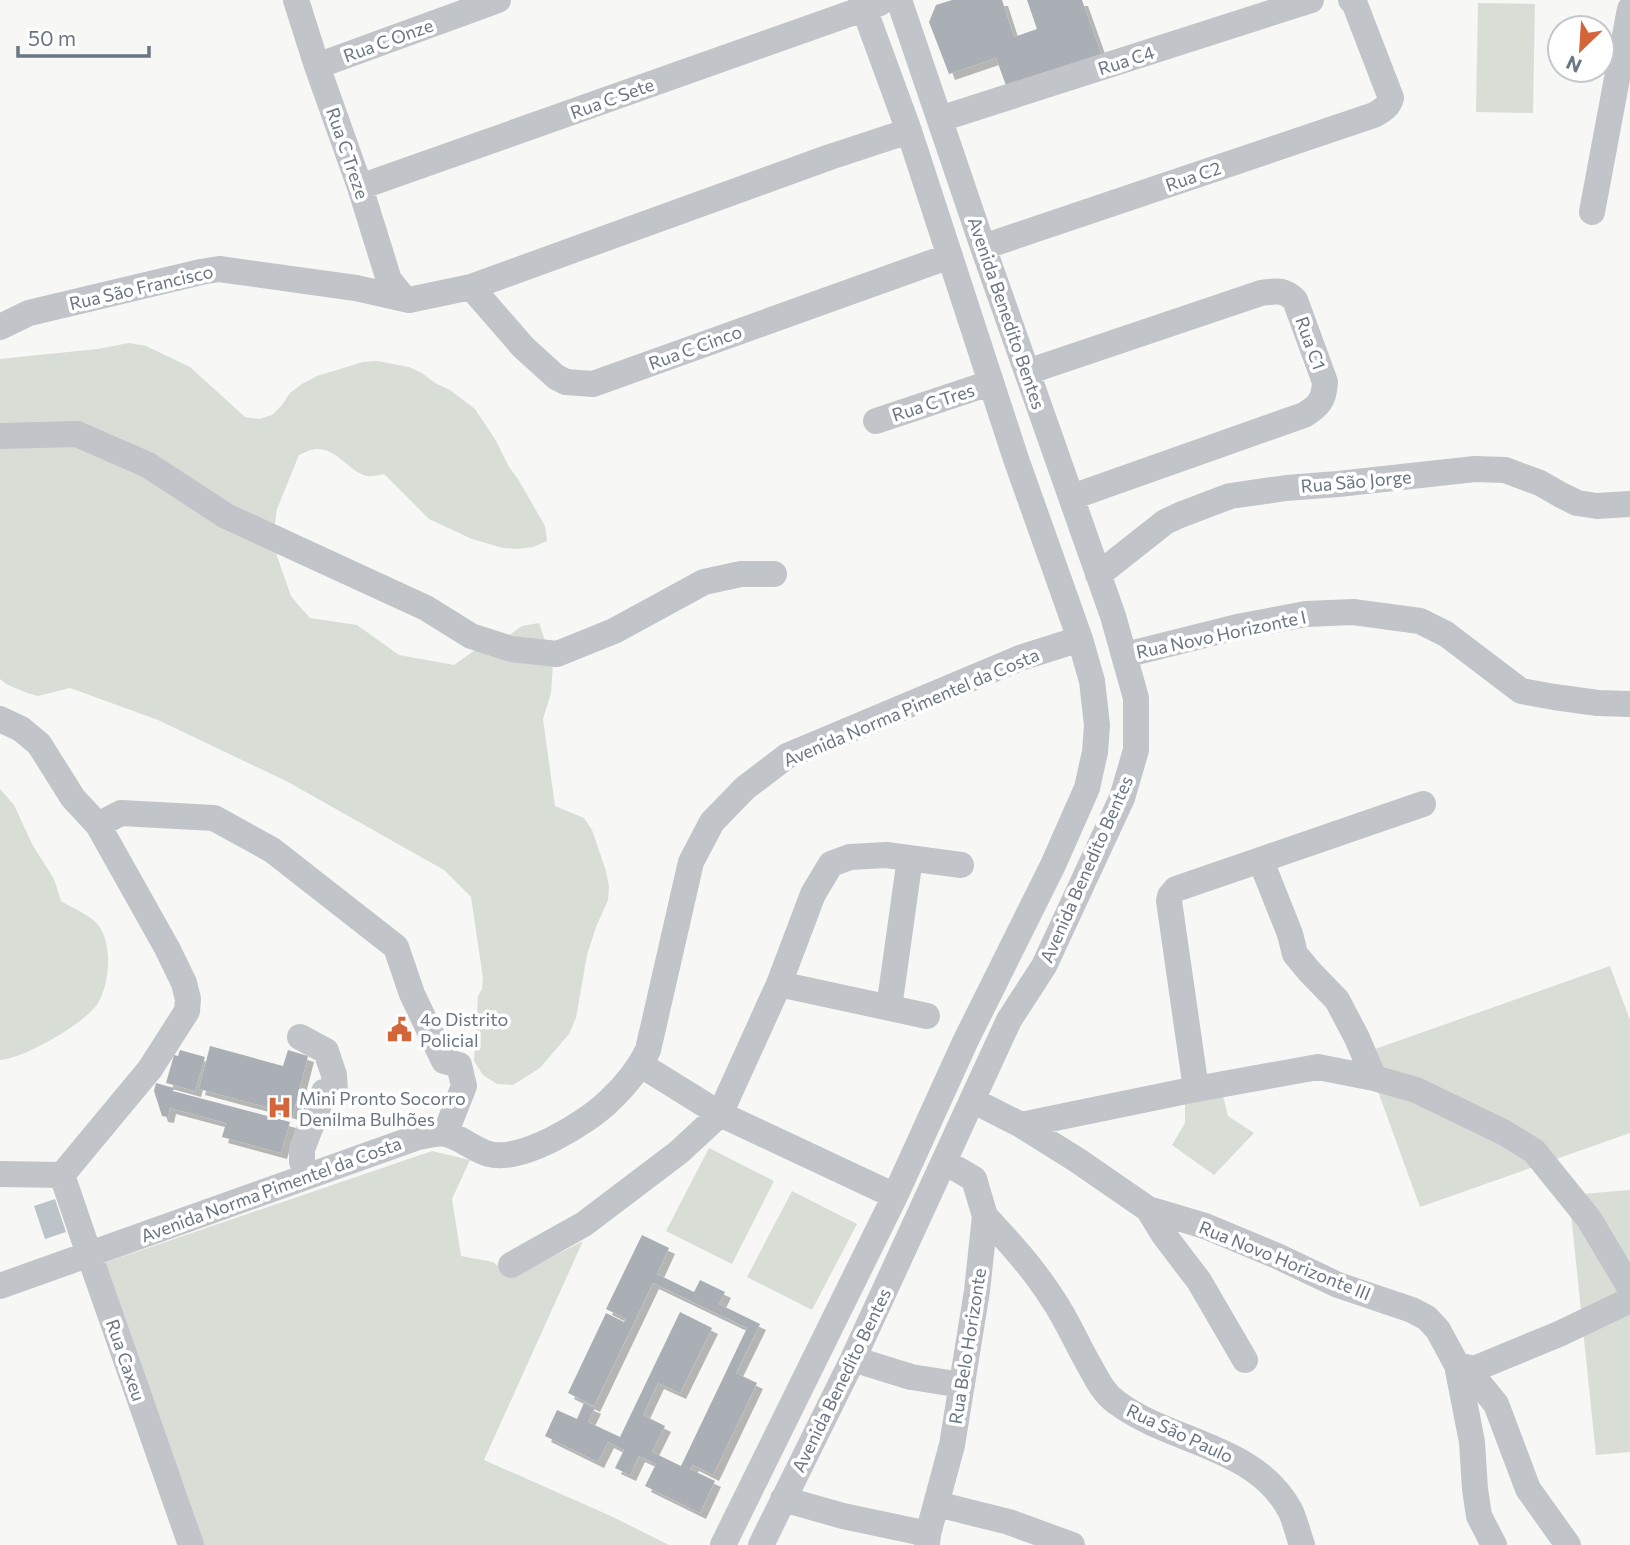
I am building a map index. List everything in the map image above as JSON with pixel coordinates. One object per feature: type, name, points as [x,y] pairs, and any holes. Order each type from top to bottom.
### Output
[{"type":"street","name":"Rua C Treze","points":[[296,0],[389,280],[402,296],[409,300]]},
{"type":"street","name":"Rua C Onze","points":[[317,66],[498,0]]},
{"type":"street","name":"Rua C Sete","points":[[360,187],[862,4],[889,0]]},
{"type":"street","name":"Avenida Benedito Bentes","points":[[761,1545],[853,1359],[1009,1020],[1044,966],[1122,798],[1136,750],[1136,698],[1114,616],[899,0]]},
{"type":"street","name":"Rua C4","points":[[940,119],[1311,0]]},
{"type":"street","name":"Rua C2","points":[[983,247],[1374,115],[1382,110],[1390,103],[1391,98],[1353,1]]},
{"type":"street","name":"Avenida Benedito Bentes","points":[[723,1545],[895,1196],[982,1008],[1053,865],[1087,788],[1095,752],[1097,725],[1092,681],[1080,639],[990,383],[909,131],[862,4]]},
{"type":"street","points":[[1592,212],[1619,127],[1630,9]]},
{"type":"street","points":[[409,300],[471,287],[909,131]]},
{"type":"street","name":"Rua C Cinco","points":[[471,287],[523,347],[556,377],[566,382],[593,384],[950,256]]},
{"type":"street","name":"Rua São Francisco","points":[[0,327],[29,313],[219,269],[356,288],[409,300]]},
{"type":"street","name":"Rua C1","points":[[1027,372],[1261,293],[1276,291],[1287,293],[1295,300],[1325,382],[1324,394],[1319,404],[1304,415],[1072,497]]},
{"type":"street","name":"Rua C Tres","points":[[876,421],[990,383]]},
{"type":"street","points":[[0,436],[78,434],[148,465],[226,516],[426,608],[471,636],[511,649],[557,654],[614,631],[704,582],[741,574],[774,574]]},
{"type":"street","points":[[1016,459],[1053,444]]},
{"type":"street","name":"Rua São Jorge","points":[[1098,575],[1165,522],[1180,515],[1230,496],[1286,488],[1475,469],[1505,470],[1540,483],[1577,503],[1597,506],[1630,504]]},
{"type":"street","name":"Rua Novo Horizonte I","points":[[1125,655],[1294,616],[1353,612],[1420,621],[1446,634],[1521,691],[1576,700],[1630,704]]},
{"type":"street","name":"Avenida Norma Pimentel da Costa","points":[[0,1286],[418,1137],[445,1133],[490,1154],[512,1155],[548,1142],[608,1103],[641,1065],[648,1050],[691,862],[712,822],[745,788],[787,756],[1020,658],[1080,639]]},
{"type":"street","points":[[0,719],[21,729],[39,744],[74,798],[98,825],[167,948],[184,983],[188,999],[187,1011],[150,1069],[62,1175],[0,1174]]},
{"type":"street","points":[[1196,1089],[1170,896],[1176,889],[1423,804]]},
{"type":"street","points":[[98,825],[121,813],[214,818],[272,850],[396,947],[412,994],[444,1060],[459,1065],[464,1086],[445,1133]]},
{"type":"street","points":[[512,1265],[584,1224],[679,1152],[720,1114],[779,984],[813,894],[831,864],[850,857],[886,855],[961,865]]},
{"type":"street","points":[[890,1008],[910,858]]},
{"type":"street","points":[[1261,860],[1290,934],[1295,954],[1337,999],[1374,1078]]},
{"type":"street","points":[[779,984],[927,1016]]},
{"type":"street","points":[[982,1008],[1009,1020]]},
{"type":"street","points":[[300,1037],[326,1051],[334,1075],[335,1092],[324,1092],[302,1149],[302,1162],[307,1176]]},
{"type":"street","points":[[641,1065],[720,1114],[895,1196]]},
{"type":"street","points":[[1021,1125],[1318,1067],[1374,1078],[1416,1090],[1503,1132],[1534,1151],[1589,1219],[1630,1288]]},
{"type":"street","name":"Rua Novo Horizonte III","points":[[972,1100],[1021,1125],[1148,1209],[1205,1226],[1338,1285],[1412,1310],[1427,1318],[1465,1367],[1479,1516],[1494,1545]]},
{"type":"street","name":"Rua Belo Horizonte","points":[[927,1540],[952,1445],[977,1291],[985,1216],[974,1179],[945,1162]]},
{"type":"street","name":"Rua Caxeu","points":[[62,1175],[191,1545]]},
{"type":"street","points":[[1148,1209],[1199,1281],[1245,1360]]},
{"type":"street","name":"Rua São Paulo","points":[[985,1216],[1024,1258],[1054,1300],[1101,1386],[1115,1402],[1144,1419],[1229,1456],[1256,1471],[1290,1510],[1302,1545]]},
{"type":"street","points":[[1568,1545],[1528,1489],[1496,1404],[1465,1367],[1559,1334],[1630,1300]]},
{"type":"street","points":[[853,1359],[911,1377],[961,1385]]},
{"type":"street","points":[[783,1499],[927,1540]]},
{"type":"street","points":[[937,1504],[1009,1522],[1072,1545]]},
{"type":"shaded area","points":[[1478,3],[1535,4],[1533,113],[1476,112]]},
{"type":"shaded area","points":[[129,343],[146,346],[190,367],[245,417],[259,419],[272,415],[290,393],[317,376],[363,362],[377,361],[409,367],[450,390],[475,409],[545,526],[547,541],[533,547],[503,548],[472,539],[429,519],[384,474],[367,476],[330,452],[316,449],[299,455],[277,509],[275,522],[276,553],[291,596],[310,618],[357,625],[399,655],[454,665],[478,648],[508,636],[522,626],[539,623],[553,664],[551,693],[543,719],[555,806],[584,818],[592,830],[609,886],[608,900],[587,955],[576,1018],[569,1034],[540,1068],[513,1085],[497,1084],[483,1075],[474,1061],[478,996],[483,978],[471,897],[444,870],[288,782],[158,720],[70,688],[38,696],[6,684],[0,679],[0,359]]},
{"type":"shaded area","points":[[0,789],[14,805],[32,844],[54,879],[61,901],[86,915],[103,933],[108,964],[102,995],[81,1020],[38,1047],[0,1060]]},
{"type":"shaded area","points":[[1610,966],[1630,1020],[1630,1133],[1420,1207],[1364,1053]]},
{"type":"shaded area","points":[[1223,1096],[1228,1116],[1254,1133],[1214,1175],[1172,1145],[1185,1123],[1185,1103]]},
{"type":"shaded area","points":[[709,1148],[774,1181],[732,1264],[666,1231]]},
{"type":"shaded area","points":[[432,1151],[470,1160],[452,1199],[461,1256],[493,1262],[513,1277],[583,1241],[484,1460],[669,1545],[200,1545],[101,1264]]},
{"type":"shaded area","points":[[1630,1190],[1630,1452],[1596,1455],[1569,1195]]},
{"type":"shaded area","points":[[792,1191],[857,1224],[812,1310],[747,1277]]},
{"type":"shaded area","points":[[55,1199],[66,1232],[45,1239],[34,1206]]},
{"type":"building","points":[[952,0],[1002,0],[1014,37],[1037,29],[1027,0],[1082,0],[1103,59],[1008,91],[996,58],[949,74],[929,22],[936,5]]},
{"type":"building","points":[[210,1046],[283,1066],[288,1050],[308,1056],[293,1114],[199,1089]]},
{"type":"building","points":[[180,1050],[205,1057],[195,1091],[166,1083],[174,1055],[178,1056]]},
{"type":"building","points":[[156,1083],[174,1088],[173,1091],[290,1122],[281,1153],[222,1137],[226,1123],[170,1108],[168,1117],[162,1116],[154,1091]]},
{"type":"building","points":[[642,1235],[669,1248],[657,1274],[694,1292],[700,1280],[725,1292],[719,1304],[760,1324],[736,1373],[757,1383],[713,1475],[693,1465],[690,1469],[715,1481],[700,1513],[645,1486],[656,1464],[639,1456],[630,1475],[615,1468],[624,1450],[608,1442],[598,1462],[545,1436],[557,1410],[577,1419],[584,1403],[595,1408],[588,1422],[620,1437],[680,1312],[712,1328],[680,1393],[658,1383],[643,1415],[665,1426],[652,1452],[681,1466],[747,1328],[653,1283],[594,1406],[568,1393],[606,1313],[624,1322],[626,1319],[606,1309]]},
{"type":"place","name":"4o Distrito Policial","points":[[400,1029]]},
{"type":"place","name":"Mini Pronto Socorro Denilma Bulhões","points":[[279,1108]]}]
